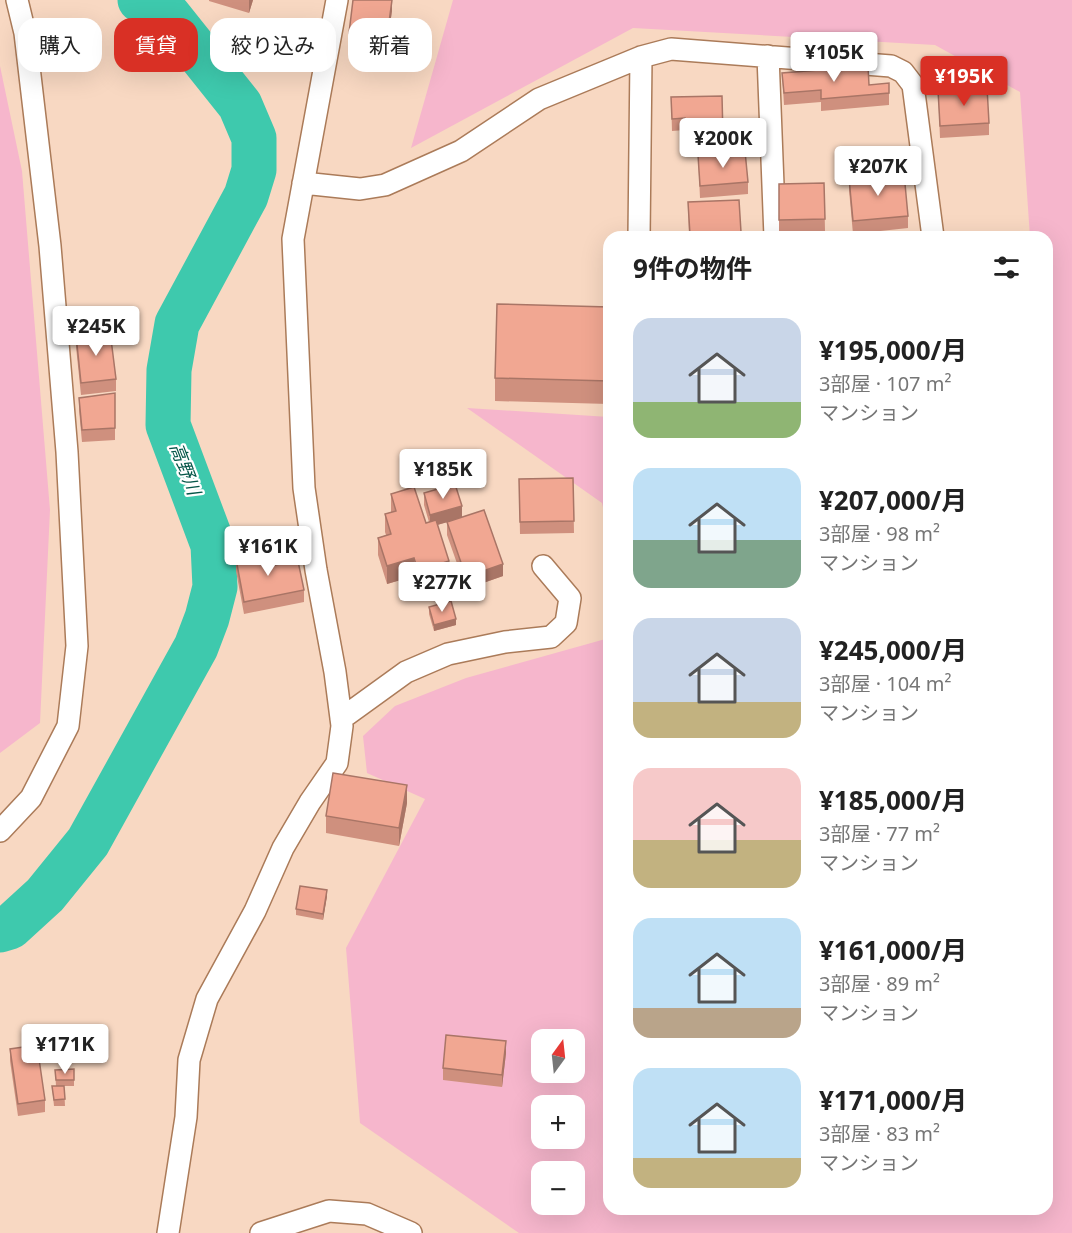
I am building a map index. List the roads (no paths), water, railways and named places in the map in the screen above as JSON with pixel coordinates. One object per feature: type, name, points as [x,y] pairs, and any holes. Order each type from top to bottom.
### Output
[{"type":"street","points":[[0,831],[31,798],[68,726],[77,646],[67,452],[50,246],[25,33],[17,0]]},
{"type":"street","points":[[168,1233],[186,1118],[189,1060],[207,999],[255,911],[284,848],[310,802],[337,763],[342,726],[304,488],[293,239],[337,0]]},
{"type":"street","points":[[303,183],[360,189],[385,185],[461,151],[539,99],[641,57],[671,49],[768,56],[891,66],[903,72],[913,86],[932,231]]},
{"type":"street","points":[[768,56],[776,231]]},
{"type":"street","points":[[639,231],[641,57]]},
{"type":"street","points":[[341,719],[406,672],[448,654],[506,642],[551,637],[566,623],[570,598],[543,566]]},
{"type":"street","points":[[261,1233],[329,1211],[367,1214],[411,1233]]},
{"type":"waterway","name":"高野川","points":[[0,930],[10,927],[45,895],[88,842],[196,647],[215,587],[213,545],[168,425],[169,370],[177,324],[246,196],[254,170],[254,138],[240,105],[169,16],[140,0]]}]
